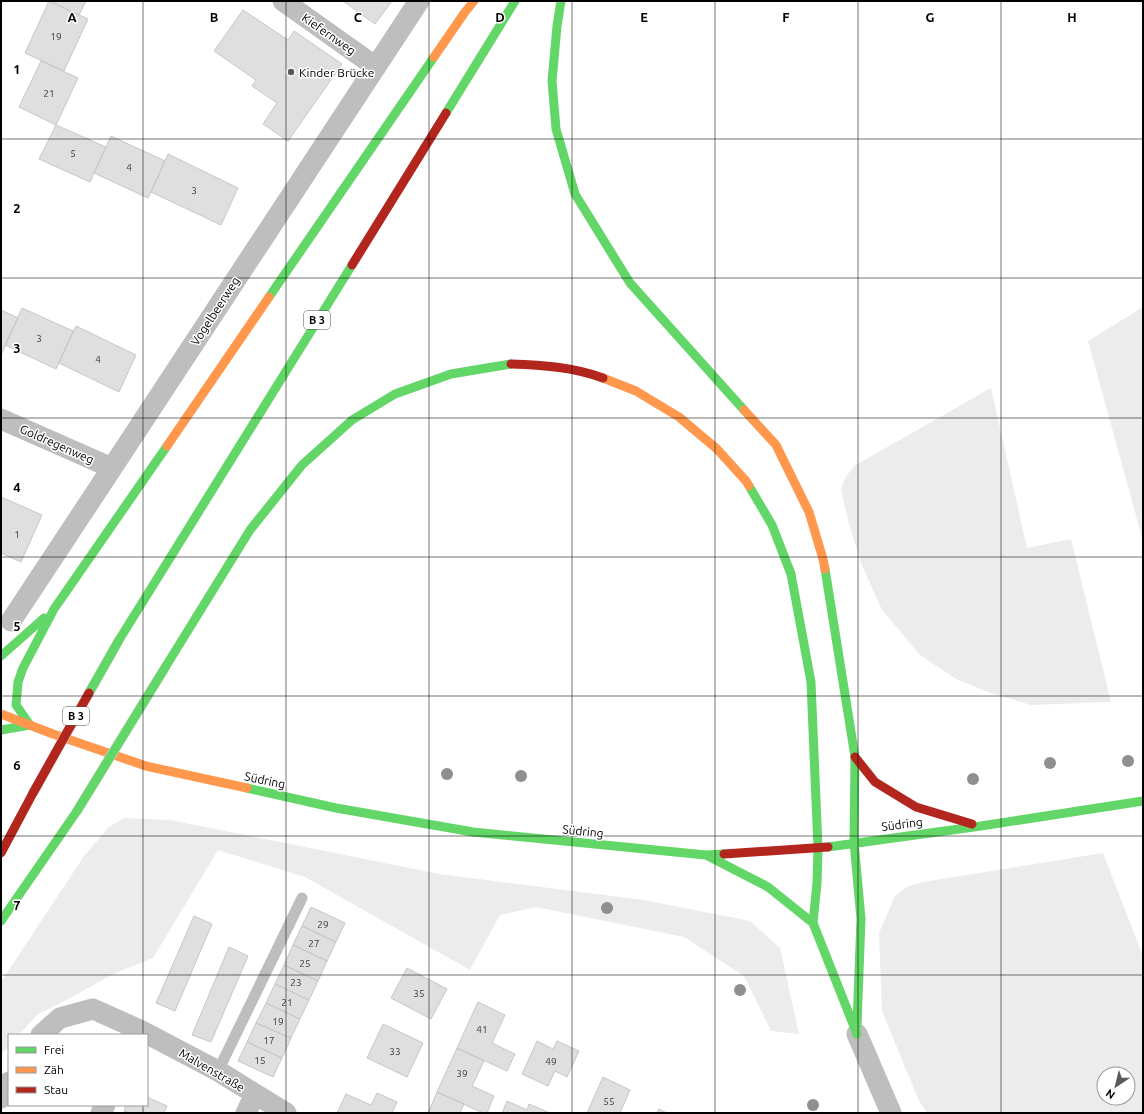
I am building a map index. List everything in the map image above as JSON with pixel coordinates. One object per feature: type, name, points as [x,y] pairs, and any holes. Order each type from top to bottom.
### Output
[{"type":"main road","points":[[1,730],[30,725],[16,705],[18,682],[23,668],[54,609],[474,1]]},
{"type":"main road","name":"B 3","points":[[1,853],[119,640],[515,1]]},
{"type":"main road","points":[[561,1],[556,26],[552,81],[556,129],[575,194],[630,283],[776,445],[809,512],[824,559],[855,757],[854,842],[861,919],[857,1034]]},
{"type":"main road","points":[[1,921],[77,811],[250,530],[302,465],[352,420],[395,394],[452,374],[511,364],[554,366],[589,373],[636,391],[679,417],[717,449],[746,481],[772,525],[791,574],[811,682],[818,848],[817,883],[813,923],[857,1034]]},
{"type":"main road","points":[[1,656],[54,609]]},
{"type":"main road","name":"Südring","points":[[1,714],[146,766],[336,808],[473,832],[706,855],[818,848],[981,826],[1143,801]]},
{"type":"main road","points":[[855,757],[875,782],[916,807],[981,826]]},
{"type":"main road","points":[[706,855],[768,887],[813,923]]},
{"type":"street","name":"Kiefernweg","points":[[283,1],[376,67]]},
{"type":"street","name":"Vogelbeerweg","points":[[11,621],[419,1]]},
{"type":"street","name":"Goldregenweg","points":[[1,419],[112,468]]},
{"type":"street","name":"Malvenstraße","points":[[42,1034],[60,1018],[93,1009],[141,1033]]},
{"type":"street","points":[[857,1034],[891,1113]]},
{"type":"street","name":"Malvenstraße","points":[[148,1036],[218,1071],[286,1113]]},
{"type":"street","points":[[1,1098],[8,1084]]},
{"type":"street","points":[[246,1113],[254,1094]]},
{"type":"lane","points":[[218,1071],[302,898]]},
{"type":"shaded area","points":[[1143,307],[1143,541],[1088,341]]},
{"type":"shaded area","points":[[991,388],[1027,548],[1071,539],[1111,702],[1031,705],[988,692],[956,679],[920,655],[882,610],[861,563],[849,524],[841,490],[845,478],[854,466]]},
{"type":"shaded area","points":[[124,818],[170,820],[439,874],[644,900],[750,921],[780,948],[799,1034],[771,1031],[744,976],[684,937],[536,907],[500,915],[470,970],[305,877],[218,850],[153,958],[113,974],[37,1015],[20,1034],[8,1034],[8,1047],[1,1054],[1,982],[84,856],[109,827]]},
{"type":"shaded area","points":[[1103,853],[1143,956],[1143,1113],[927,1113],[919,1101],[882,1011],[879,933],[895,896],[906,887],[923,882]]},
{"type":"building","points":[[49,1],[88,19],[64,71],[25,53]]},
{"type":"building","points":[[49,1],[86,1],[79,15]]},
{"type":"building","points":[[343,1],[392,1],[375,24]]},
{"type":"building","name":"Kinder Brücke","points":[[243,10],[288,40],[294,31],[342,64],[288,141],[263,124],[277,103],[252,86],[256,80],[214,51]]},
{"type":"building","points":[[41,61],[78,78],[56,125],[19,107]]},
{"type":"building","points":[[56,125],[106,147],[90,182],[39,159]]},
{"type":"building","points":[[111,136],[165,161],[148,198],[94,173]]},
{"type":"building","points":[[168,154],[238,188],[221,225],[151,192]]},
{"type":"building","points":[[22,308],[73,331],[56,369],[5,345]]},
{"type":"building","points":[[1,310],[18,318],[1,355]]},
{"type":"building","points":[[76,326],[136,355],[119,392],[59,363]]},
{"type":"building","points":[[1,497],[42,515],[21,562],[1,553]]},
{"type":"building","points":[[311,907],[345,923],[336,942],[302,926]]},
{"type":"building","points":[[194,916],[212,924],[175,1011],[156,1003]]},
{"type":"building","points":[[302,926],[336,942],[327,961],[293,945]]},
{"type":"building","points":[[293,945],[327,961],[318,981],[284,965]]},
{"type":"building","points":[[229,947],[248,956],[211,1042],[192,1035]]},
{"type":"building","points":[[284,965],[318,981],[309,1000],[275,984]]},
{"type":"building","points":[[407,968],[447,989],[431,1019],[391,998]]},
{"type":"building","points":[[275,984],[309,1000],[300,1019],[266,1003]]},
{"type":"building","points":[[478,1002],[505,1015],[492,1043],[515,1054],[507,1071],[457,1048]]},
{"type":"building","points":[[266,1003],[300,1019],[291,1038],[256,1023]]},
{"type":"building","points":[[256,1023],[291,1038],[282,1058],[247,1042]]},
{"type":"building","points":[[383,1024],[423,1043],[407,1077],[367,1058]]},
{"type":"building","points":[[537,1041],[553,1049],[557,1041],[579,1051],[567,1077],[555,1071],[548,1086],[522,1074]]},
{"type":"building","points":[[247,1042],[282,1058],[273,1077],[238,1061]]},
{"type":"building","points":[[457,1048],[484,1061],[472,1086],[494,1096],[487,1113],[483,1113],[437,1092]]},
{"type":"building","points":[[603,1077],[630,1090],[620,1113],[587,1113]]},
{"type":"building","points":[[437,1092],[464,1104],[460,1113],[428,1113]]},
{"type":"building","points":[[377,1093],[397,1102],[392,1113],[337,1113],[346,1094],[371,1105]]},
{"type":"building","points":[[148,1097],[167,1106],[164,1113],[129,1113],[124,1111],[126,1106],[148,1106]]},
{"type":"building","points":[[507,1101],[527,1110],[529,1104],[550,1113],[502,1113]]},
{"type":"building","points":[[659,1109],[667,1113],[657,1113]]},
{"type":"traffic: fast","points":[[446,113],[515,1]]},
{"type":"traffic: fast","points":[[561,1],[552,81],[556,129],[575,194],[630,283],[744,410]]},
{"type":"traffic: fast","points":[[269,297],[434,57]]},
{"type":"traffic: fast","points":[[119,640],[352,265]]},
{"type":"traffic: fast","points":[[166,666],[250,530],[302,465],[352,420],[395,394],[451,374],[511,364]]},
{"type":"traffic: fast","points":[[1,730],[30,725],[16,705],[18,682],[23,668],[54,609],[167,446]]},
{"type":"traffic: fast","points":[[749,486],[772,525],[791,574],[811,682],[818,848]]},
{"type":"traffic: fast","points":[[825,569],[855,757],[854,842]]},
{"type":"traffic: fast","points":[[1,656],[44,618]]},
{"type":"traffic: fast","points":[[89,693],[119,640]]},
{"type":"traffic: fast","points":[[77,811],[166,666]]},
{"type":"traffic: fast","points":[[247,788],[336,808],[473,832],[706,855],[724,854]]},
{"type":"traffic: fast","points":[[828,847],[981,826],[1143,801]]},
{"type":"traffic: fast","points":[[1,921],[77,811]]},
{"type":"traffic: fast","points":[[854,842],[861,919],[857,1025]]},
{"type":"traffic: fast","points":[[818,848],[817,883],[813,923],[857,1034]]},
{"type":"traffic: fast","points":[[706,855],[768,887],[813,923]]},
{"type":"traffic: slow","points":[[434,57],[474,1]]},
{"type":"traffic: slow","points":[[167,446],[269,297]]},
{"type":"traffic: slow","points":[[603,378],[636,391],[679,417],[717,449],[749,486]]},
{"type":"traffic: slow","points":[[744,410],[776,445],[809,512],[825,569]]},
{"type":"traffic: slow","points":[[1,714],[53,734],[146,766],[247,788]]},
{"type":"traffic: jam","points":[[352,265],[446,113]]},
{"type":"traffic: jam","points":[[511,364],[569,369],[603,378]]},
{"type":"traffic: jam","points":[[33,793],[89,693]]},
{"type":"traffic: jam","points":[[855,757],[875,782],[916,807],[972,824]]},
{"type":"traffic: jam","points":[[1,853],[33,793]]},
{"type":"traffic: jam","points":[[724,854],[828,847]]},
{"type":"place","name":"Kinder Brücke","points":[[291,72]]}]
